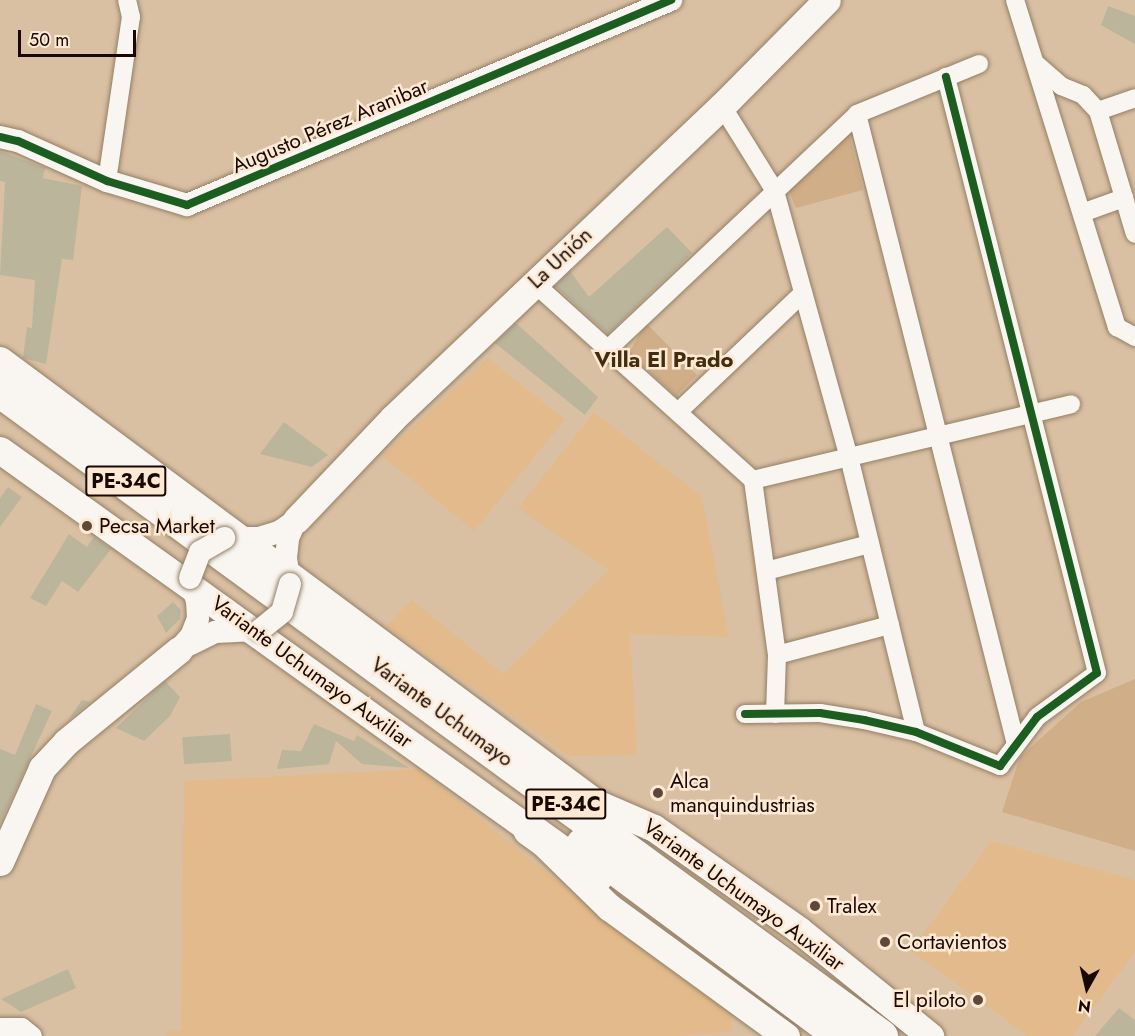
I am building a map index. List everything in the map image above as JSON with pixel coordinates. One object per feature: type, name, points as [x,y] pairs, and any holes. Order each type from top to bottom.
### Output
[{"type":"highway","name":"Variante Uchumayo","points":[[0,391],[881,1036]]},
{"type":"highway","name":"Variante Uchumayo","points":[[0,417],[841,1036]]},
{"type":"highway","points":[[596,803],[852,990],[903,1036]]},
{"type":"highway","points":[[530,830],[796,1020],[829,1036]]},
{"type":"main road","name":"La Unión","points":[[296,520],[393,418],[722,106],[827,0]]},
{"type":"main road","name":"Variante Uchumayo Auxiliar","points":[[0,360],[231,538],[596,803],[633,816],[682,846],[799,930],[930,1036]]},
{"type":"main road","name":"Variante Uchumayo Auxiliar","points":[[0,450],[190,581],[530,830],[609,908],[786,1036]]},
{"type":"main road","points":[[0,862],[42,768],[66,742],[178,650]]},
{"type":"street","points":[[107,181],[131,16],[127,0]]},
{"type":"street","name":"Augusto Pérez Aranibar","points":[[0,137],[18,141],[107,181],[174,204],[198,202],[671,0]]},
{"type":"street","points":[[1015,0],[1117,327],[1135,337]]},
{"type":"street","points":[[1034,62],[1061,86],[1083,95],[1098,111],[1135,234]]},
{"type":"street","points":[[608,349],[856,114],[979,64]]},
{"type":"street","points":[[745,714],[820,713],[916,732],[1000,766],[1016,744],[1056,700],[1097,673],[946,77]]},
{"type":"street","points":[[1098,111],[1135,98]]},
{"type":"street","points":[[722,106],[775,191],[849,457],[916,732]]},
{"type":"street","points":[[856,114],[1016,744]]},
{"type":"street","points":[[1082,213],[1124,198]]},
{"type":"street","points":[[534,283],[753,480],[777,655],[775,714]]},
{"type":"street","points":[[678,412],[803,293]]},
{"type":"street","points":[[753,480],[1071,404]]},
{"type":"street","name":"La Unión","points":[[231,538],[259,538],[279,532],[296,520]]},
{"type":"street","name":"La Unión","points":[[290,580],[286,558],[288,538],[296,520]]},
{"type":"street","points":[[178,650],[191,636],[198,620],[197,602],[190,581],[200,552],[231,538]]},
{"type":"street","points":[[766,571],[870,544]]},
{"type":"street","points":[[178,650],[215,632],[257,631],[282,612],[290,580]]},
{"type":"street","points":[[777,655],[890,625]]},
{"type":"street","points":[[0,1027],[22,1028],[33,1036]]},
{"type":"shaded area","points":[[848,130],[863,190],[796,208],[787,187]]},
{"type":"shaded area","points":[[646,323],[697,375],[676,396],[629,353]]},
{"type":"shaded area","points":[[488,358],[565,420],[474,531],[382,456]]},
{"type":"shaded area","points":[[594,412],[702,497],[729,637],[630,634],[637,755],[569,756],[386,626],[412,600],[503,674],[609,570],[518,508]]},
{"type":"shaded area","points":[[1135,679],[1135,851],[1002,812],[1020,757],[1081,702]]},
{"type":"shaded area","points":[[419,769],[574,895],[731,1011],[732,1031],[679,1036],[167,1036],[166,1032],[181,1030],[184,781]]},
{"type":"shaded area","points":[[991,841],[1135,880],[1135,952],[1072,1036],[1028,1036],[911,951]]},
{"type":"building","points":[[1108,6],[1135,16],[1135,44],[1101,25]]},
{"type":"building","points":[[0,151],[45,168],[43,178],[82,186],[73,260],[62,259],[46,364],[23,358],[27,327],[32,328],[35,280],[0,275],[5,182],[0,181]]},
{"type":"building","points":[[667,227],[692,253],[608,334],[555,286],[570,271],[589,297]]},
{"type":"building","points":[[516,323],[598,397],[585,415],[495,343]]},
{"type":"building","points":[[284,422],[328,455],[312,467],[260,454]]},
{"type":"building","points":[[8,487],[22,497],[0,527],[0,498]]},
{"type":"building","points":[[69,534],[87,547],[94,537],[111,549],[78,592],[62,581],[46,606],[30,598]]},
{"type":"building","points":[[173,602],[181,610],[180,619],[166,633],[157,616]]},
{"type":"building","points":[[165,681],[180,697],[170,716],[144,741],[116,728]]},
{"type":"building","points":[[82,700],[90,702],[68,720]]},
{"type":"building","points":[[36,704],[52,711],[0,823],[0,749],[15,755]]},
{"type":"building","points":[[314,724],[354,741],[357,735],[409,768],[362,764],[336,741],[329,764],[277,769],[282,750],[301,751]]},
{"type":"building","points":[[230,734],[232,761],[184,764],[182,737]]},
{"type":"building","points":[[68,969],[76,988],[21,1012],[1,999]]},
{"type":"building","points":[[1119,1008],[1135,1020],[1135,1036],[1095,1036]]},
{"type":"cycle path","points":[[0,137],[18,141],[107,181],[187,205],[671,0]]},
{"type":"cycle path","points":[[745,714],[820,713],[864,720],[916,732],[1000,766],[1037,717],[1097,673],[946,77]]},
{"type":"place","name":"Pecsa Market","points":[[87,526]]},
{"type":"place","name":"Alca manquindustrias","points":[[658,793]]},
{"type":"place","name":"Tralex","points":[[815,906]]},
{"type":"place","name":"Cortavientos","points":[[885,942]]},
{"type":"place","name":"El piloto","points":[[978,1000]]},
{"type":"district","name":"Villa El Prado","points":[[664,360]]}]
